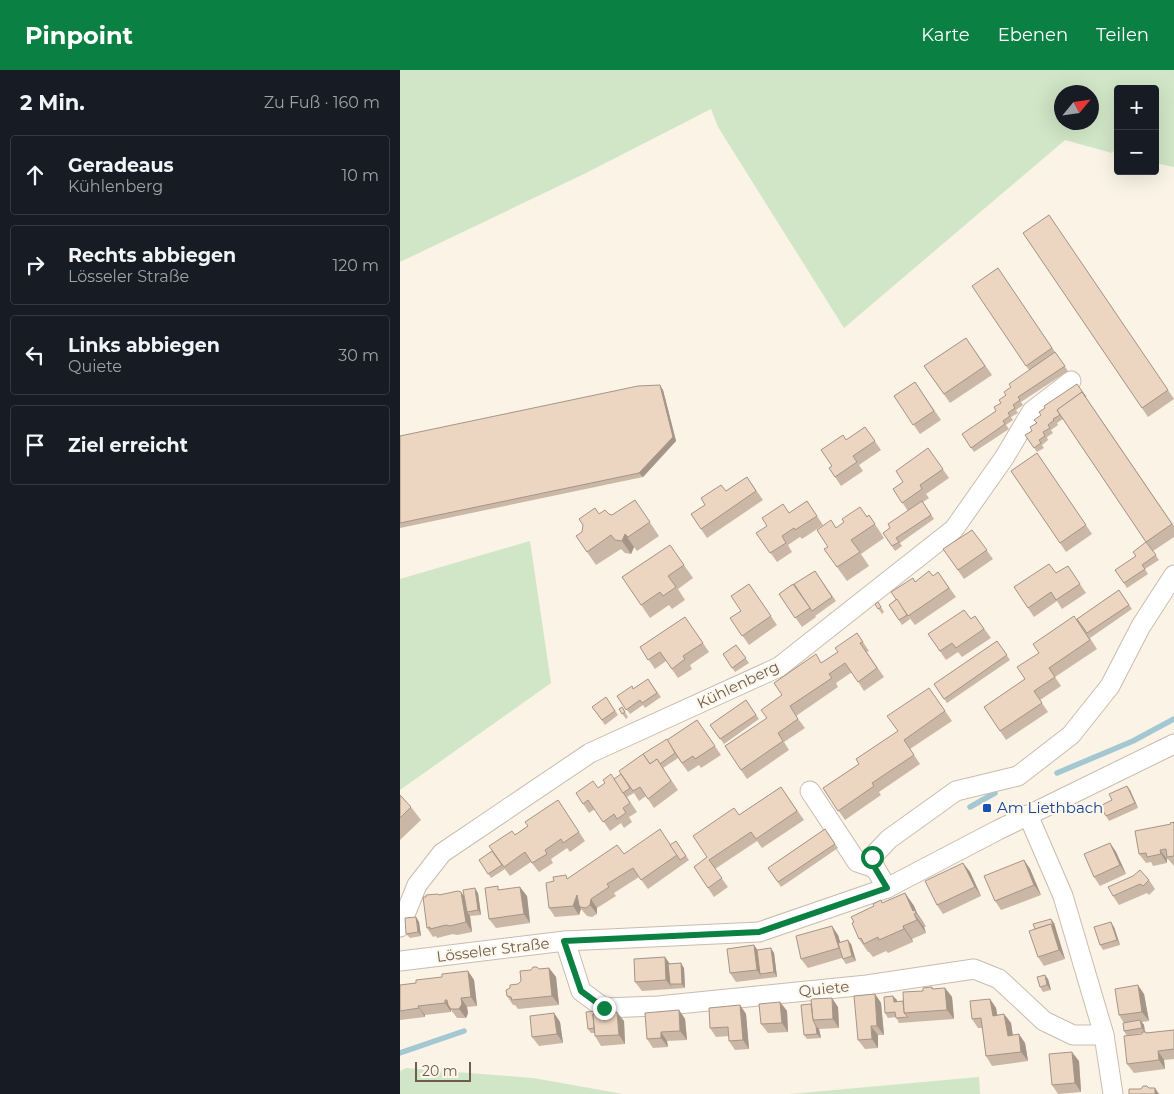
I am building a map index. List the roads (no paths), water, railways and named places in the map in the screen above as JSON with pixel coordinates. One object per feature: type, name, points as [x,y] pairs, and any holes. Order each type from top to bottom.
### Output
[{"type":"street","name":"Kühlenberg","points":[[400,927],[417,885],[442,853],[590,753],[779,667],[954,529],[1004,458],[1032,411],[1071,381]]},
{"type":"street","points":[[887,888],[875,868],[872,857],[889,839],[956,791],[1018,776],[1070,735],[1110,686],[1141,626],[1174,575]]},
{"type":"street","name":"Lösseler Straße","points":[[400,961],[564,941],[759,932],[887,888],[1028,815],[1174,744]]},
{"type":"street","points":[[810,790],[857,862],[875,868]]},
{"type":"street","points":[[1028,815],[1062,896],[1104,1035],[1112,1094]]},
{"type":"street","name":"Quiete","points":[[564,941],[581,991],[604,1008],[658,1006],[867,985],[974,969],[999,979],[1044,1021],[1073,1035],[1104,1035]]},
{"type":"waterway","points":[[1057,773],[1133,741],[1174,719]]},
{"type":"waterway","points":[[970,807],[995,793]]},
{"type":"waterway","points":[[400,1053],[464,1031]]},
{"type":"place","name":"Am Liethbach","points":[[987,808]]}]
